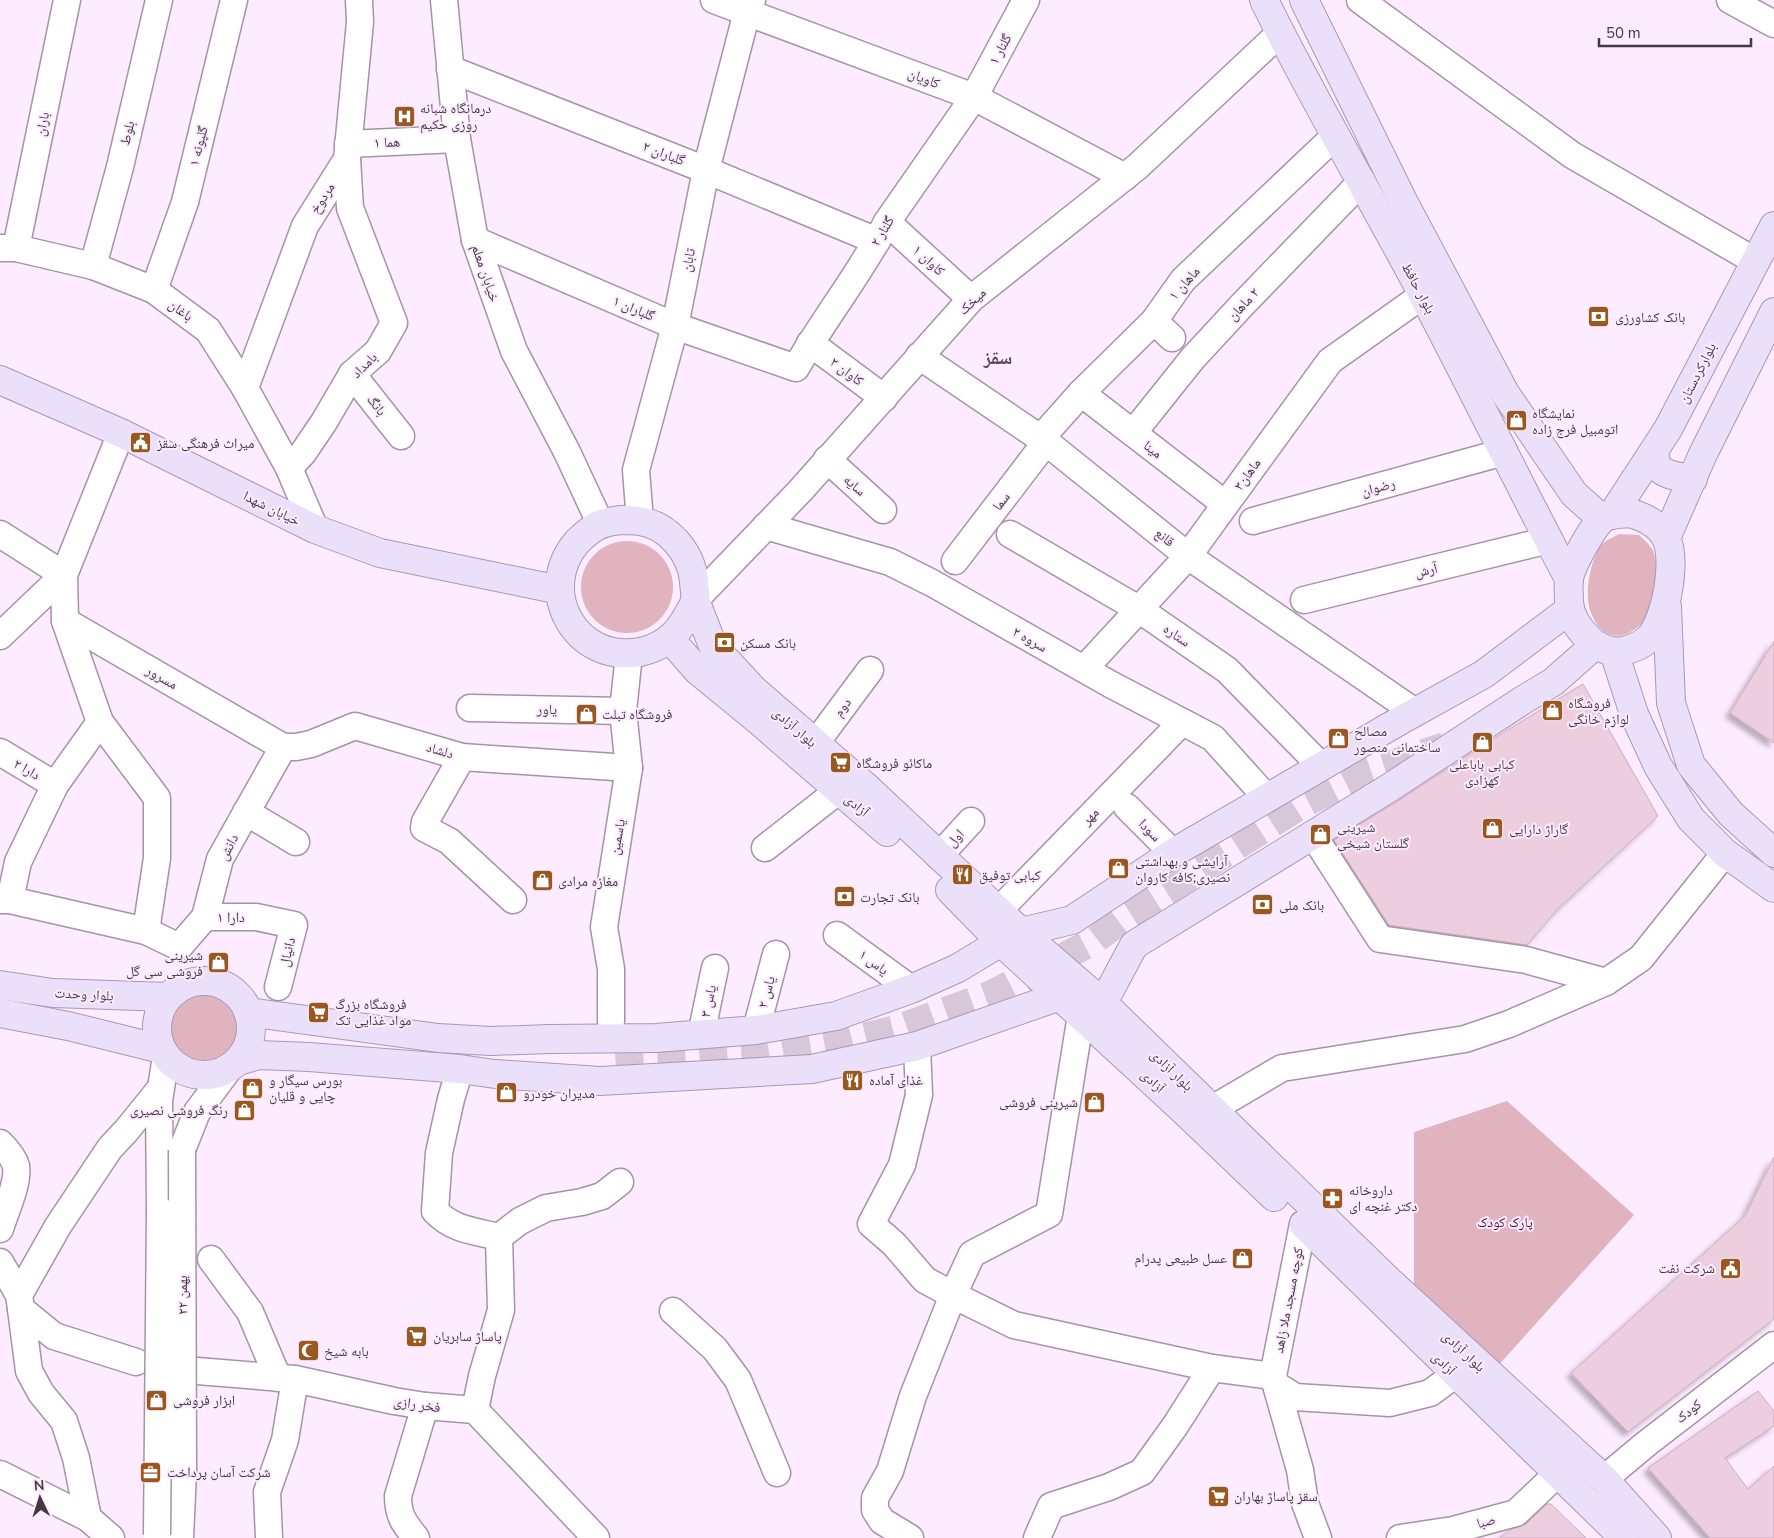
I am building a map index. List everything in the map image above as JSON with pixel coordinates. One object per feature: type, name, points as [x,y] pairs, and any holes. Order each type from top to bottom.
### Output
[{"type":"main road","name":"بلوار حافظ","points":[[1264,0],[1335,136],[1362,181],[1423,295],[1569,579]]},
{"type":"main road","name":"بلوار حافظ","points":[[1311,3],[1402,200],[1505,393],[1574,494],[1607,517]]},
{"type":"main road","name":"بلوارکردستان","points":[[1607,517],[1668,429],[1774,226]]},
{"type":"main road","points":[[1666,538],[1703,454],[1774,312]]},
{"type":"main road","name":"خیابان شهدا","points":[[0,380],[121,433],[315,529],[380,553],[560,590]]},
{"type":"main road","points":[[1654,451],[1656,463],[1662,470],[1671,475],[1693,478]]},
{"type":"main road","points":[[1774,853],[1731,814],[1691,765],[1671,702],[1666,598],[1670,556],[1666,538],[1646,518],[1631,514],[1607,517],[1576,558],[1569,579],[1569,610],[1580,630],[1604,649],[1658,766],[1691,820],[1725,853],[1774,888]]},
{"type":"main road","points":[[620,520],[640,520],[659,527],[670,535],[687,556],[693,575],[695,600],[681,626],[670,638],[651,649],[629,654],[609,651],[590,643],[574,628],[564,610],[560,590],[561,570],[570,551],[583,535],[601,525],[620,520]]},
{"type":"main road","points":[[1092,1009],[1134,945],[1230,884],[1313,835],[1604,649],[1635,649],[1650,637],[1660,619],[1666,598]]},
{"type":"main road","name":"بلوار آزادی","points":[[695,600],[713,646],[754,690],[864,786],[998,910],[1011,937],[1092,1009],[1214,1112],[1388,1280],[1604,1479],[1657,1538]]},
{"type":"main road","points":[[248,1012],[438,1038],[490,1041],[656,1038],[701,1035],[756,1030],[836,1016],[911,989],[958,968],[1011,937],[1072,920],[1173,853],[1321,766],[1484,674],[1569,610]]},
{"type":"main road","name":"آزادی","points":[[670,638],[698,671],[840,790],[964,903],[1011,937],[1060,996],[1092,1009],[1303,1224],[1624,1538]]},
{"type":"main road","points":[[234,1063],[244,1052],[251,1032],[248,1012],[241,1000],[231,990],[219,983],[205,981],[191,983],[178,988],[162,1006],[156,1028],[157,1039],[163,1053],[176,1066],[189,1073],[204,1075],[218,1073],[234,1063],[260,1055],[309,1057],[460,1069],[495,1074],[600,1081],[812,1069],[917,1046],[1060,996]]},
{"type":"main road","name":"بلوار وحدت","points":[[0,985],[53,993],[168,998]]},
{"type":"main road","points":[[0,1013],[68,1026],[163,1053]]},
{"type":"street","name":"باران","points":[[8,248],[68,0]]},
{"type":"street","name":"بلوط","points":[[93,266],[120,167],[159,0]]},
{"type":"street","name":"گلپونه ۱","points":[[154,290],[185,202],[234,0]]},
{"type":"street","name":"مردوخ","points":[[245,388],[305,226],[347,151],[360,22],[359,0]]},
{"type":"street","name":"خیابان معلم","points":[[444,0],[457,139],[475,240],[514,351],[567,452],[601,525]]},
{"type":"street","name":"کاویان","points":[[714,0],[750,6],[974,97],[1125,177]]},
{"type":"street","name":"گلنار ۱","points":[[974,97],[1026,0]]},
{"type":"street","points":[[1360,0],[1572,155],[1755,261]]},
{"type":"street","points":[[1730,0],[1774,24]]},
{"type":"street","name":"تابان","points":[[640,520],[636,470],[675,326],[706,170],[750,6]]},
{"type":"street","name":"میخک","points":[[695,600],[884,398],[971,299],[1125,177],[1280,33]]},
{"type":"street","name":"گلباران ۲","points":[[450,69],[706,170],[882,231]]},
{"type":"street","name":"گلنار ۲","points":[[796,368],[882,231],[974,97]]},
{"type":"street","name":"ماهان ۱","points":[[1044,440],[1082,393],[1163,329],[1183,280],[1335,136]]},
{"type":"street","name":"هما ۱","points":[[347,151],[457,139]]},
{"type":"street","name":"بامداد","points":[[289,468],[303,453],[319,430],[352,374],[378,351],[394,323],[350,208],[347,151]]},
{"type":"street","name":"٢ ماهان","points":[[1133,433],[1193,358],[1362,181]]},
{"type":"street","name":"کاوان ۱","points":[[882,231],[971,299]]},
{"type":"street","name":"گلباران ۱","points":[[475,240],[675,326],[796,368]]},
{"type":"street","name":"باغان","points":[[8,248],[93,266],[154,290],[208,330],[245,388],[289,468]]},
{"type":"street","name":"ماهان۳","points":[[1084,669],[1188,556],[1330,361],[1423,295]]},
{"type":"street","name":"کاوان ۲","points":[[810,343],[884,398]]},
{"type":"street","name":"قانع","points":[[919,356],[1044,440],[1188,556],[1415,712]]},
{"type":"street","name":"بانگ","points":[[352,374],[401,436]]},
{"type":"street","name":"مینا","points":[[1082,393],[1225,504]]},
{"type":"street","points":[[100,722],[54,785],[9,859],[5,900],[146,931],[157,858],[157,798],[100,722],[65,620],[64,575],[121,433]]},
{"type":"street","name":"سما","points":[[955,561],[1044,440]]},
{"type":"street","name":"رضوان","points":[[1253,521],[1504,452]]},
{"type":"street","name":"سایه","points":[[827,459],[883,510]]},
{"type":"street","points":[[289,468],[315,529]]},
{"type":"street","name":"سروه ۲","points":[[766,526],[890,562],[932,584],[1212,738],[1267,798]]},
{"type":"street","points":[[0,534],[64,575]]},
{"type":"street","name":"ستاره","points":[[1010,534],[1140,610],[1227,670],[1321,766]]},
{"type":"street","name":"آرش","points":[[1304,600],[1549,540]]},
{"type":"street","points":[[0,636],[64,575]]},
{"type":"street","name":"مسرور","points":[[65,620],[282,746]]},
{"type":"street","name":"یاسمین","points":[[611,1020],[611,969],[604,927],[629,768],[623,711],[629,654]]},
{"type":"street","name":"دوم","points":[[815,744],[870,670]]},
{"type":"street","name":"یاور","points":[[470,708],[623,711]]},
{"type":"street","name":"مهر","points":[[998,910],[1182,722]]},
{"type":"street","name":"دلشاد","points":[[282,746],[296,747],[311,744],[355,726],[462,757],[629,768]]},
{"type":"street","name":"دانش","points":[[146,931],[179,947],[205,917],[220,859],[282,746]]},
{"type":"street","name":"دارا ۲","points":[[0,752],[54,785]]},
{"type":"street","points":[[462,757],[425,822],[424,828],[450,841],[513,900]]},
{"type":"street","points":[[765,848],[840,790]]},
{"type":"street","name":"سودا","points":[[1127,806],[1173,853]]},
{"type":"street","points":[[246,812],[296,842]]},
{"type":"street","name":"اول","points":[[939,856],[971,821]]},
{"type":"street","points":[[1313,835],[1380,939],[1526,960],[1606,982]]},
{"type":"street","points":[[1214,1112],[1219,1105],[1282,1068],[1465,1039],[1509,1024],[1606,982],[1641,958],[1725,853]]},
{"type":"street","name":"دارا ۱","points":[[205,917],[256,917]]},
{"type":"street","name":"دانیال","points":[[256,917],[294,925],[278,987]]},
{"type":"street","name":"یاس ۱","points":[[837,935],[911,989]]},
{"type":"street","name":"یاس ۲","points":[[756,1030],[776,954]]},
{"type":"street","name":"یاس ۳","points":[[701,1035],[716,968]]},
{"type":"street","points":[[910,1538],[882,1521],[875,1510],[875,1498],[890,1472],[913,1396],[953,1295],[972,1254],[1049,1214],[1092,1009]]},
{"type":"street","points":[[917,1046],[919,1095],[902,1165],[871,1224],[894,1244],[926,1280],[1014,1325],[1274,1380],[1295,1397],[1390,1402],[1430,1393],[1456,1374]]},
{"type":"street","name":"۲۲ بهمن","points":[[163,1053],[160,1089],[160,1210],[165,1537]]},
{"type":"street","name":"۲۲ بهمن","points":[[165,1537],[182,1472],[182,1150],[197,1112],[234,1063]]},
{"type":"street","points":[[460,1069],[438,1153],[435,1211],[445,1221],[463,1229],[499,1237]]},
{"type":"street","points":[[88,1518],[76,1458],[64,1421],[41,1394],[29,1371],[20,1302],[58,1226],[110,1148],[160,1089]]},
{"type":"street","points":[[0,1143],[16,1166],[15,1183],[0,1229]]},
{"type":"street","points":[[499,1237],[520,1220],[546,1208],[602,1196],[620,1182]]},
{"type":"street","name":"کوچه مسجد ملا زاهد","points":[[1274,1380],[1303,1224]]},
{"type":"street","points":[[499,1237],[501,1310],[482,1376],[475,1410],[596,1538]]},
{"type":"street","points":[[211,1259],[250,1312],[286,1378],[285,1440],[266,1492],[269,1538]]},
{"type":"street","points":[[0,1262],[20,1302],[54,1336],[136,1362]]},
{"type":"street","points":[[673,1311],[715,1349],[738,1380],[777,1473]]},
{"type":"street","name":"کودک","points":[[1604,1479],[1774,1344]]},
{"type":"street","points":[[1037,1538],[1051,1506],[1109,1487],[1142,1472],[1176,1426],[1212,1368]]},
{"type":"street","name":"فخر رازی","points":[[185,1370],[286,1378],[394,1401],[424,1406],[475,1410]]},
{"type":"street","points":[[1274,1380],[1300,1470],[1305,1503],[1318,1538]]},
{"type":"street","points":[[416,1538],[402,1520],[398,1509],[398,1496],[424,1406]]},
{"type":"street","points":[[0,1474],[88,1518],[110,1538]]},
{"type":"street","name":"صبا","points":[[1400,1538],[1452,1530],[1516,1513],[1557,1474]]},
{"type":"green space","points":[[1619,534],[1639,535],[1649,545],[1656,562],[1657,579],[1656,596],[1647,617],[1634,630],[1618,636],[1610,635],[1603,631],[1596,623],[1590,610],[1588,592],[1594,558],[1599,548]]},
{"type":"green space","points":[[627,541],[645,545],[659,555],[669,569],[673,587],[669,605],[659,619],[645,629],[627,633],[609,629],[595,619],[585,605],[581,587],[585,569],[595,555],[609,545]]},
{"type":"green space","points":[[203,990],[223,996],[233,1006],[239,1026],[233,1046],[223,1056],[203,1062],[183,1056],[173,1046],[167,1026],[173,1006],[183,996]]},
{"type":"green space","name":"پارک کودک","points":[[1507,1101],[1634,1215],[1495,1369],[1414,1300],[1414,1132]]},
{"type":"building","points":[[1774,641],[1774,743],[1730,713]]},
{"type":"building","name":"گاراژ دارایی","points":[[1583,684],[1658,816],[1558,909],[1527,945],[1389,925],[1334,840]]},
{"type":"building","name":"شرکت نفت","points":[[1774,1157],[1774,1319],[1628,1432],[1571,1373],[1745,1216]]},
{"type":"building","points":[[1758,1391],[1774,1411],[1774,1426],[1725,1458],[1748,1489],[1774,1466],[1774,1538],[1710,1538],[1648,1468]]},
{"type":"building","points":[[1547,1504],[1551,1504],[1586,1538],[1500,1538],[1509,1530],[1526,1524]]},
{"type":"tunnel","points":[[616,1067],[759,1057],[838,1043],[896,1029],[992,994],[1094,941],[1121,920],[1298,807],[1367,772],[1445,746]]},
{"type":"place","name":"درمانگاه شبانه روزی حکیم","points":[[404,116]]},
{"type":"place","name":"بانک کشاورزی","points":[[1599,317]]},
{"type":"place","name":"نمایشگاه اتومبیل فرج زاده","points":[[1516,421]]},
{"type":"place","name":"میراث فرهنگی سقز","points":[[141,443]]},
{"type":"place","name":"بانک مسکن","points":[[724,643]]},
{"type":"place","name":"فروشگاه لوازم خانگی","points":[[1552,711]]},
{"type":"place","name":"فروشگاه تبلت","points":[[586,714]]},
{"type":"place","name":"مصالح ساختمانی منصور","points":[[1338,739]]},
{"type":"place","name":"کبابی باباعلی کهزادی","points":[[1482,742]]},
{"type":"place","name":"ماکائو فروشگاه","points":[[840,763]]},
{"type":"place","name":"گاراژ دارایی","points":[[1493,829]]},
{"type":"place","name":"شیرینی گلستان شیخی","points":[[1321,835]]},
{"type":"place","name":"آرایشی و بهداشتی نصیری;کافه کاروان","points":[[1119,869]]},
{"type":"place","name":"کبابی توفیق","points":[[963,875]]},
{"type":"place","name":"مغازه مرادی","points":[[542,881]]},
{"type":"place","name":"بانک تجارت","points":[[844,897]]},
{"type":"place","name":"بانک ملی","points":[[1263,905]]},
{"type":"place","name":"شیرینی فروشی سی گل","points":[[219,963]]},
{"type":"place","name":"فروشگاه بزرگ مواد غذایی تک","points":[[319,1012]]},
{"type":"place","name":"غذای آماده","points":[[853,1080]]},
{"type":"place","name":"بورس سیگار و چایی و قلیان","points":[[253,1088]]},
{"type":"place","name":"مدیران خودرو","points":[[507,1093]]},
{"type":"place","name":"شیرینی فروشی","points":[[1094,1102]]},
{"type":"place","name":"رنگ فروشی نصیری","points":[[244,1110]]},
{"type":"place","name":"داروخانه دکتر غنچه ای","points":[[1333,1198]]},
{"type":"place","name":"عسل طبیعی پدرام","points":[[1243,1258]]},
{"type":"place","name":"شرکت نفت","points":[[1731,1268]]},
{"type":"place","name":"پاساژ سابریان","points":[[417,1336]]},
{"type":"place","name":"بابه شیخ","points":[[308,1351]]},
{"type":"place","name":"ابزار فروشی","points":[[157,1400]]},
{"type":"place","name":"شرکت آسان پرداخت","points":[[151,1472]]},
{"type":"place","name":"سقز پاساژ بهاران","points":[[1218,1496]]},
{"type":"district","name":"سقز","points":[[998,357]]}]
